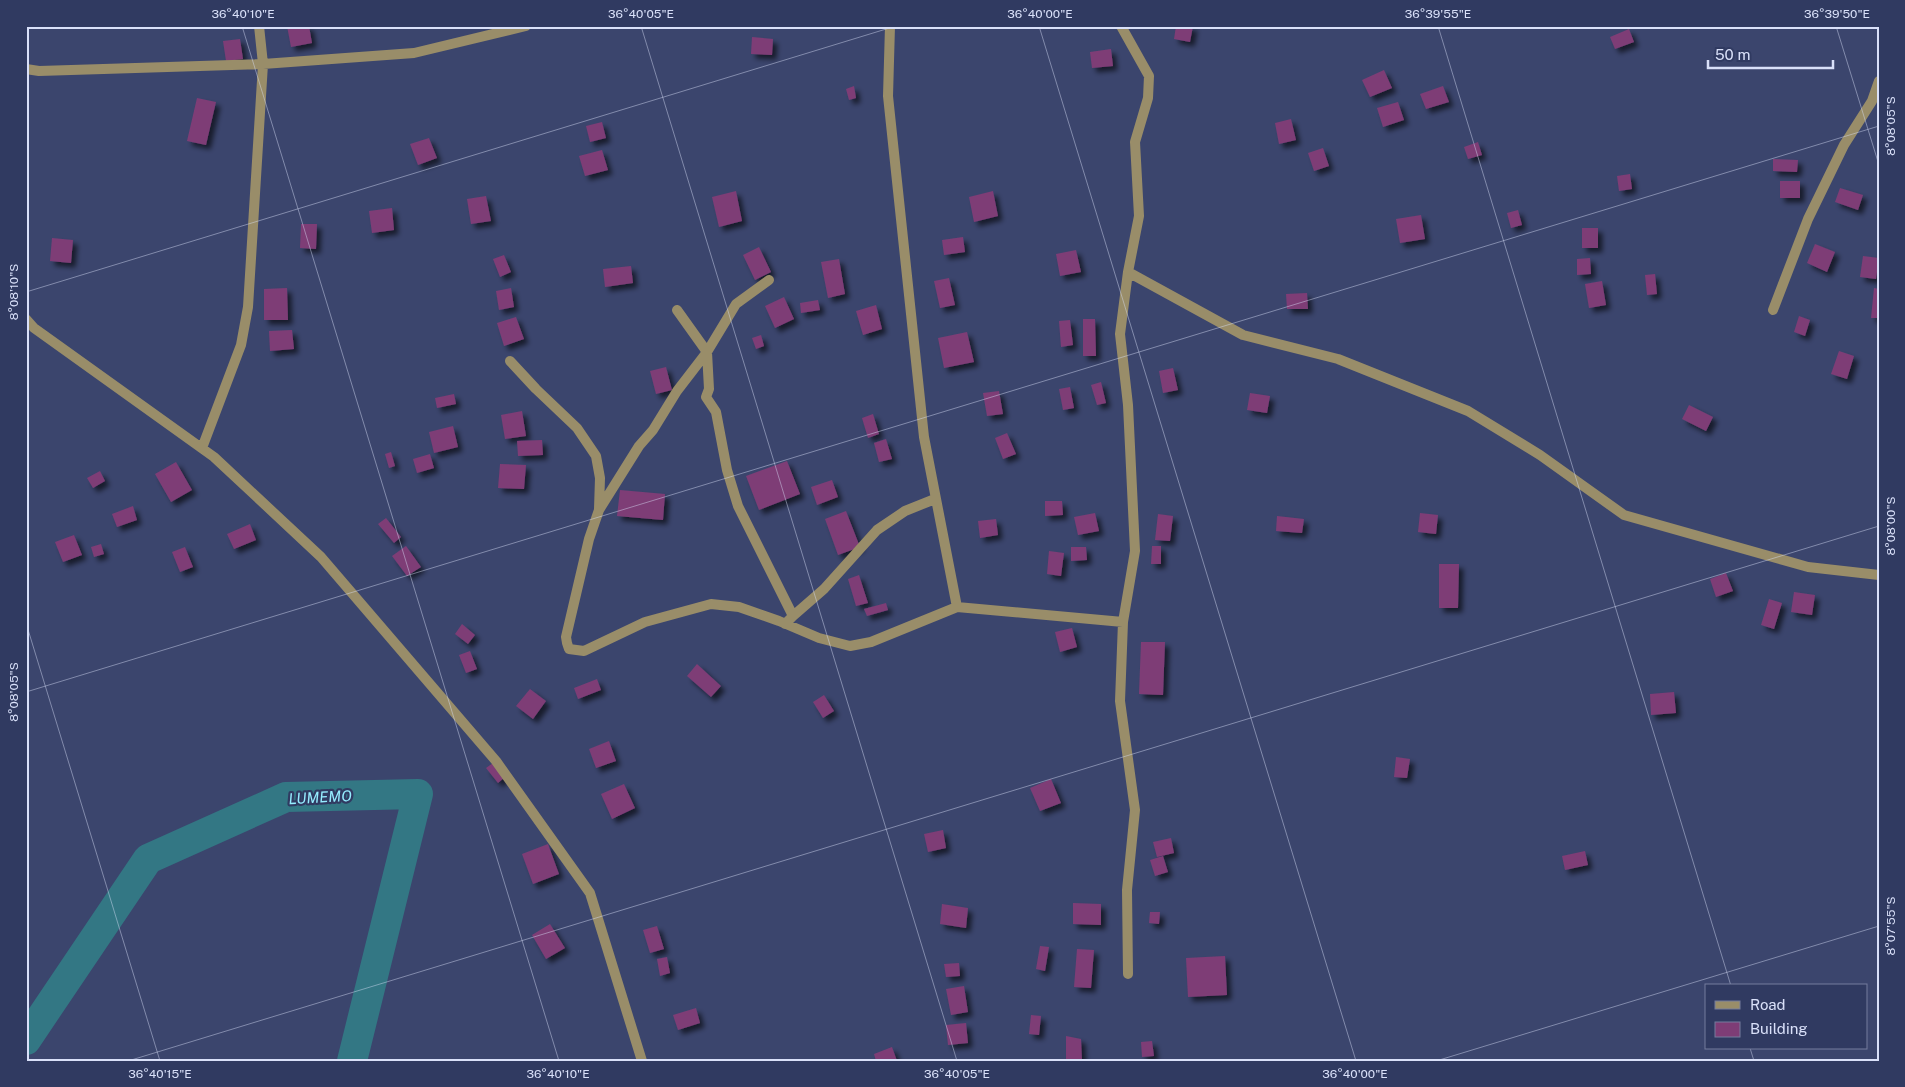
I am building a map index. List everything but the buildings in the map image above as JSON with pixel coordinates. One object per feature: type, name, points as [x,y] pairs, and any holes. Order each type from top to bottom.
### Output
[{"type":"street","points":[[202,448],[241,344],[248,307],[263,64],[259,26]]},
{"type":"street","points":[[26,69],[39,71],[263,64],[414,53],[526,26]]},
{"type":"street","points":[[890,26],[888,96],[924,437],[934,499],[957,607]]},
{"type":"street","points":[[1121,26],[1149,76],[1148,98],[1135,142],[1139,216],[1128,272],[1120,334],[1128,405],[1135,551],[1123,622],[1120,701],[1135,810],[1127,890],[1128,974]]},
{"type":"street","points":[[1773,310],[1808,219],[1844,145],[1872,101],[1879,81]]},
{"type":"street","points":[[1128,272],[1243,335],[1338,359],[1468,411],[1540,455],[1624,515],[1808,567],[1879,575]]},
{"type":"street","points":[[769,280],[736,304],[706,352],[677,391],[654,430],[639,446],[599,510],[589,539],[566,637],[570,649],[584,651],[645,622],[711,604],[739,607],[819,638],[850,646],[871,642],[957,607],[1123,622]]},
{"type":"street","points":[[677,310],[706,352],[709,389],[706,397],[716,412],[727,470],[738,506],[792,616]]},
{"type":"street","points":[[26,319],[34,328],[214,456],[321,557],[496,761],[590,893],[642,1061]]},
{"type":"street","points":[[510,361],[577,428],[596,456],[600,478],[599,510]]},
{"type":"street","points":[[785,624],[824,588],[877,530],[905,511],[934,499]]},
{"type":"waterway","name":"LUMEMO","points":[[26,1040],[148,859],[286,797],[418,794],[352,1061]]}]
